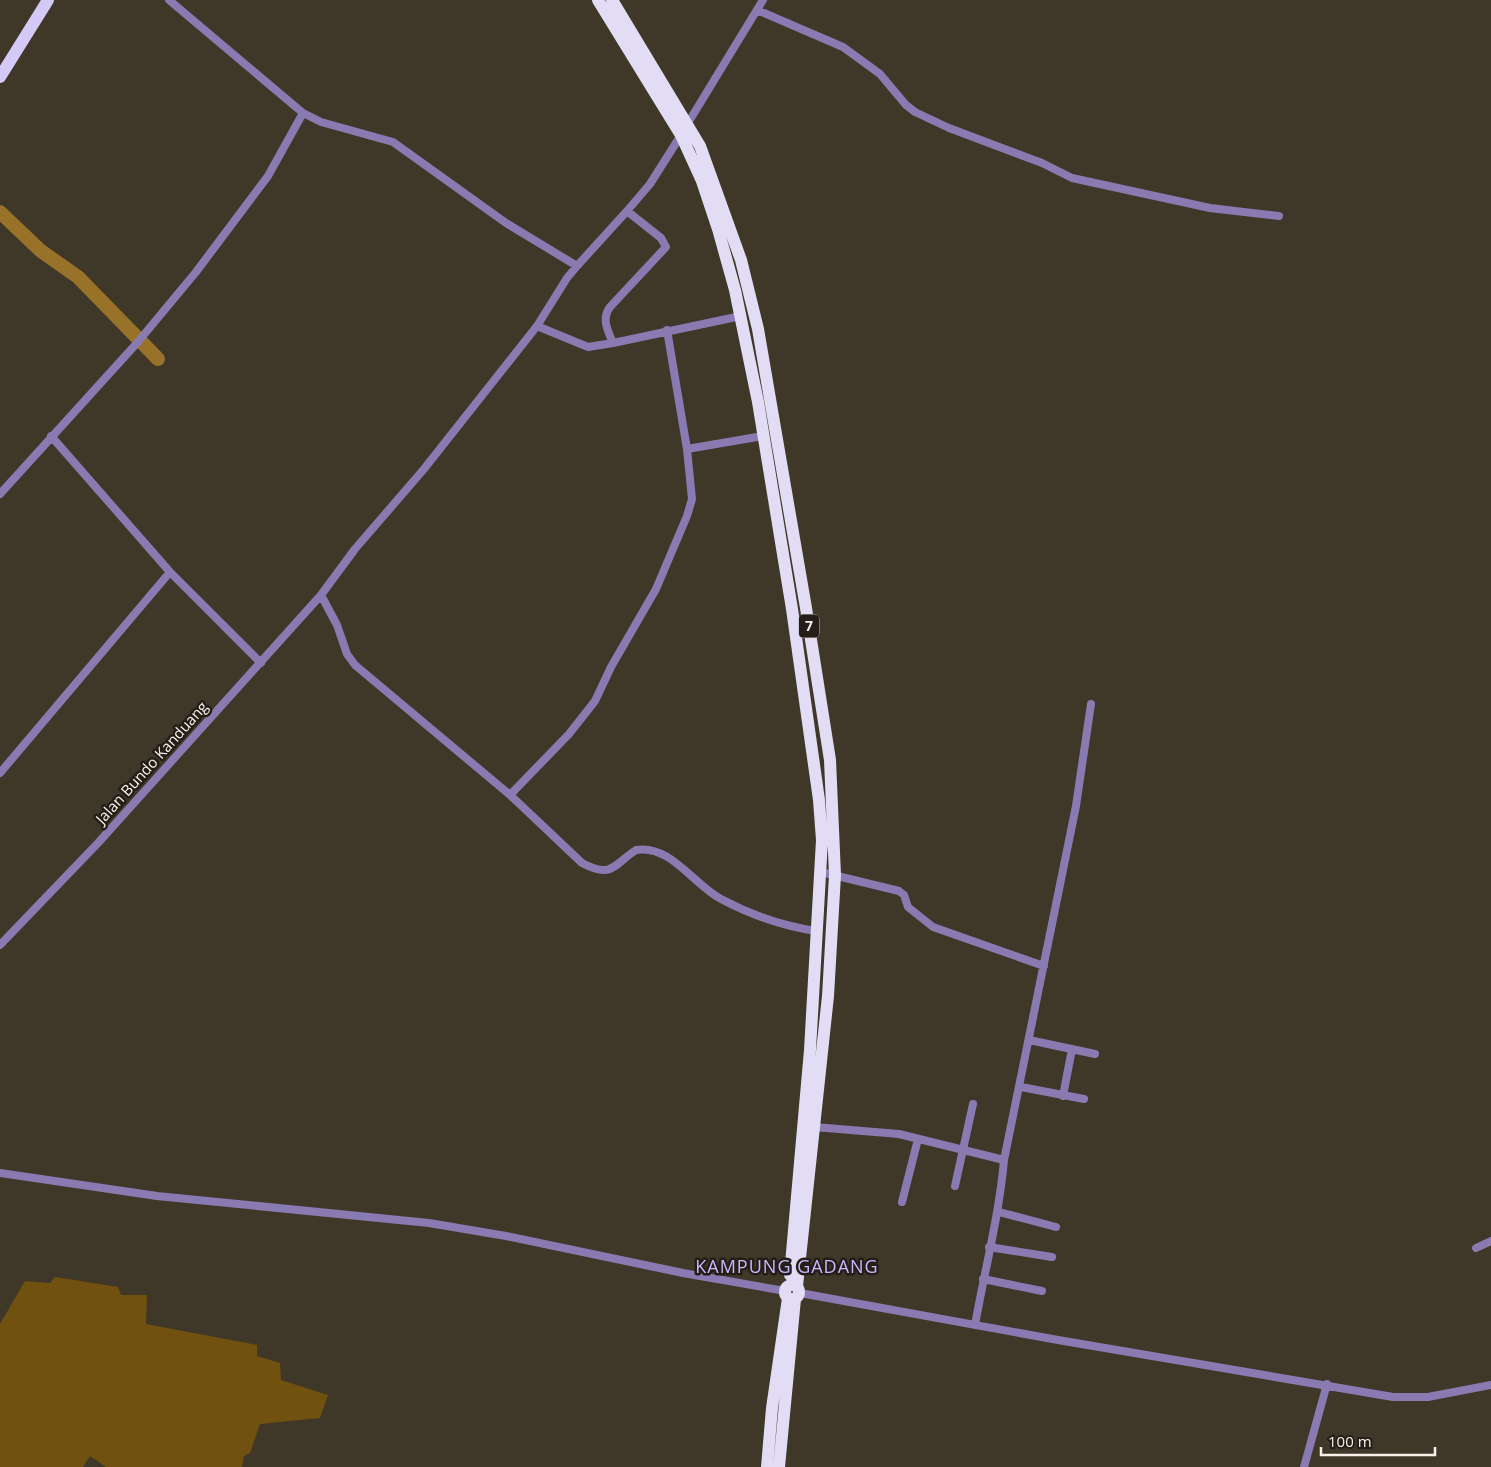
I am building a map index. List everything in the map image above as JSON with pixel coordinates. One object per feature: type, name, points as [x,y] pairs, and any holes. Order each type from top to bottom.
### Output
[{"type":"highway","name":"7","points":[[598,0],[681,135],[702,181],[758,329],[830,760],[835,875],[828,996],[814,1128],[792,1292]]},
{"type":"highway","name":"7","points":[[612,0],[688,123],[713,177],[734,262],[741,316],[792,609],[819,800],[822,872],[816,930],[810,1050],[803,1110],[792,1292]]},
{"type":"highway","points":[[792,609],[806,608]]},
{"type":"highway","points":[[767,1467],[772,1408],[792,1292]]},
{"type":"highway","points":[[779,1467],[792,1292]]},
{"type":"main road","points":[[0,77],[48,0]]},
{"type":"street","points":[[169,0],[303,112],[327,124],[393,142],[514,228],[577,266]]},
{"type":"street","points":[[688,123],[764,0]]},
{"type":"street","points":[[757,10],[843,47],[880,74],[906,106],[915,112],[950,128],[1042,163],[1072,178],[1210,208],[1278,216]]},
{"type":"street","points":[[0,494],[140,340],[196,272],[265,180],[303,112]]},
{"type":"street","name":"Jalan Bundo Kanduang","points":[[0,944],[104,836],[321,596],[354,549],[424,469],[537,326],[567,278],[650,184],[681,135]]},
{"type":"street","points":[[613,343],[606,327],[606,314],[666,247],[661,238],[627,211]]},
{"type":"street","points":[[537,326],[588,347],[741,316]]},
{"type":"street","points":[[510,795],[588,712],[611,667],[656,589],[691,505],[692,491],[688,449],[667,330]]},
{"type":"street","points":[[51,436],[170,572],[261,663]]},
{"type":"street","points":[[688,449],[763,436]]},
{"type":"street","points":[[0,773],[170,572]]},
{"type":"street","points":[[321,596],[337,626],[347,654],[355,665],[510,795],[572,854],[594,869],[610,870],[636,850],[651,849],[669,858],[705,890],[722,900],[764,918],[816,930]]},
{"type":"street","points":[[975,1325],[989,1247],[999,1212],[1004,1160],[1021,1087],[1076,806],[1091,704]]},
{"type":"street","points":[[822,872],[899,891],[904,895],[908,907],[934,927],[1044,966]]},
{"type":"street","points":[[1030,1040],[1095,1054]]},
{"type":"street","points":[[1063,1096],[1072,1049]]},
{"type":"street","points":[[1021,1087],[1084,1099]]},
{"type":"street","points":[[955,1186],[964,1150],[972,1104]]},
{"type":"street","points":[[814,1128],[899,1134],[1004,1160]]},
{"type":"street","points":[[902,1202],[918,1139]]},
{"type":"street","points":[[0,1174],[157,1196],[429,1223],[506,1236],[682,1273],[1402,1398],[1428,1397],[1491,1386]]},
{"type":"street","points":[[999,1212],[1056,1227]]},
{"type":"street","points":[[1476,1248],[1491,1241]]},
{"type":"street","points":[[989,1247],[1052,1257]]},
{"type":"street","points":[[983,1279],[1042,1291]]},
{"type":"street","points":[[1304,1467],[1327,1384]]},
{"type":"shaded area","points":[[55,1277],[118,1287],[121,1295],[147,1295],[146,1324],[257,1345],[257,1356],[280,1363],[281,1380],[328,1395],[320,1418],[260,1424],[250,1453],[244,1456],[242,1467],[106,1467],[90,1456],[83,1467],[0,1467],[0,1324],[25,1281],[50,1283]]},
{"type":"waterway","points":[[0,212],[41,251],[78,277],[158,359]]},
{"type":"district","name":"KAMPUNG GADANG","points":[[787,1267]]}]
